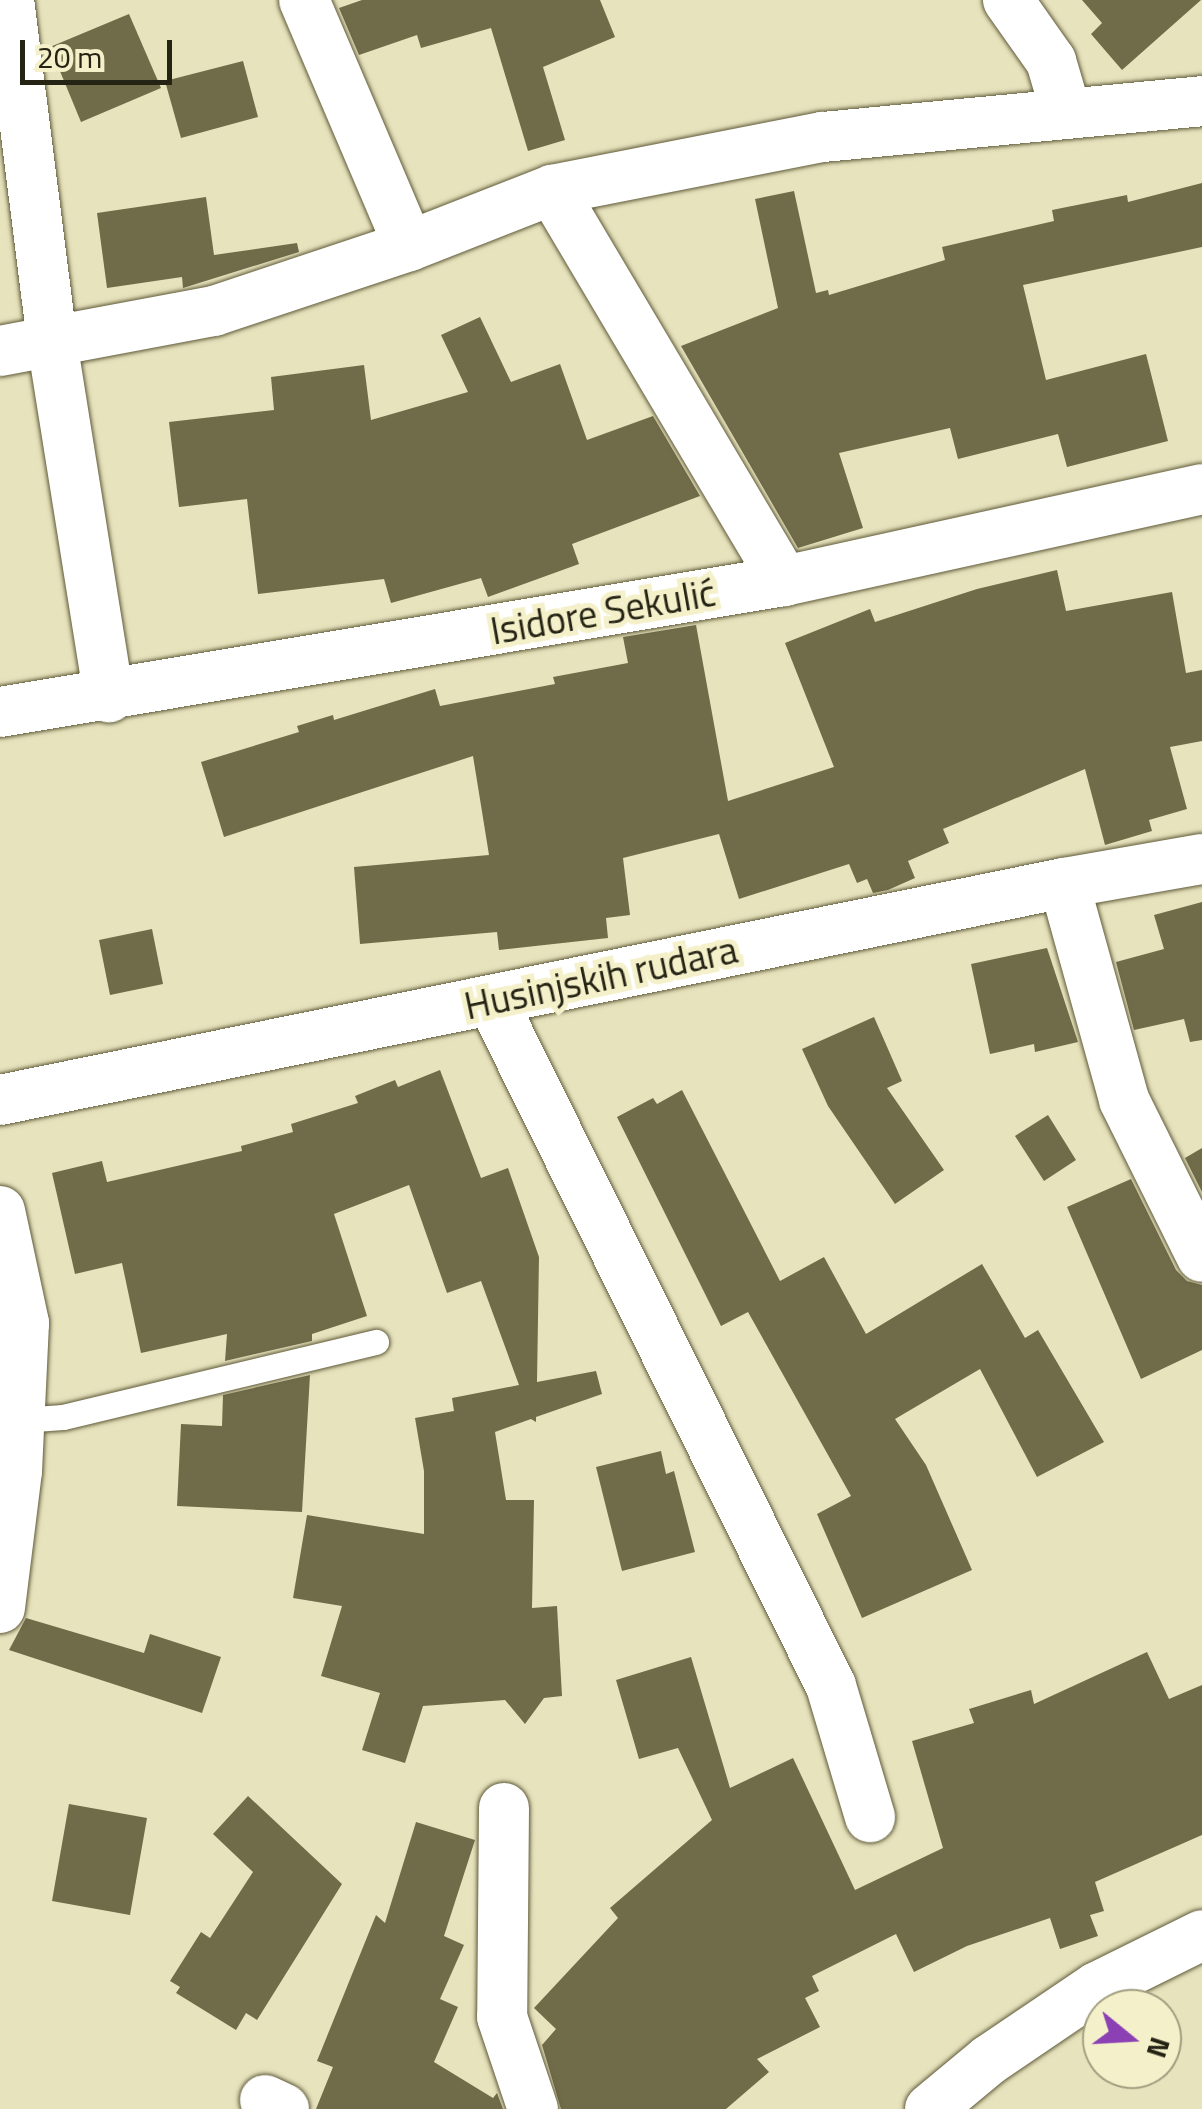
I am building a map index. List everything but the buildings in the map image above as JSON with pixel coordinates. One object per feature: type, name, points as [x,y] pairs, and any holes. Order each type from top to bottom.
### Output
[{"type":"street","points":[[9,0],[16,191],[52,342],[109,697]]},
{"type":"street","points":[[304,0],[409,246]]},
{"type":"street","points":[[1008,0],[1052,61],[1066,112]]},
{"type":"street","points":[[0,351],[214,311],[409,246],[552,190],[823,137],[1202,100]]},
{"type":"street","points":[[552,190],[784,581]]},
{"type":"street","name":"Isidore Sekulić","points":[[0,712],[109,697],[784,581],[1202,489]]},
{"type":"street","name":"Husinjskih rudara","points":[[0,1100],[1064,883],[1202,859]]},
{"type":"street","points":[[1064,883],[1124,1100],[1202,1257]]},
{"type":"street","points":[[492,1001],[831,1686],[870,1817]]},
{"type":"street","points":[[0,1212],[24,1323],[20,1420],[0,1608]]},
{"type":"street","points":[[504,1808],[502,2017],[533,2109]]},
{"type":"street","points":[[930,2109],[989,2060],[1097,1986],[1202,1934]]},
{"type":"street","points":[[989,2060],[996,2109]]},
{"type":"lane","points":[[20,1420],[64,1417],[376,1342]]}]
